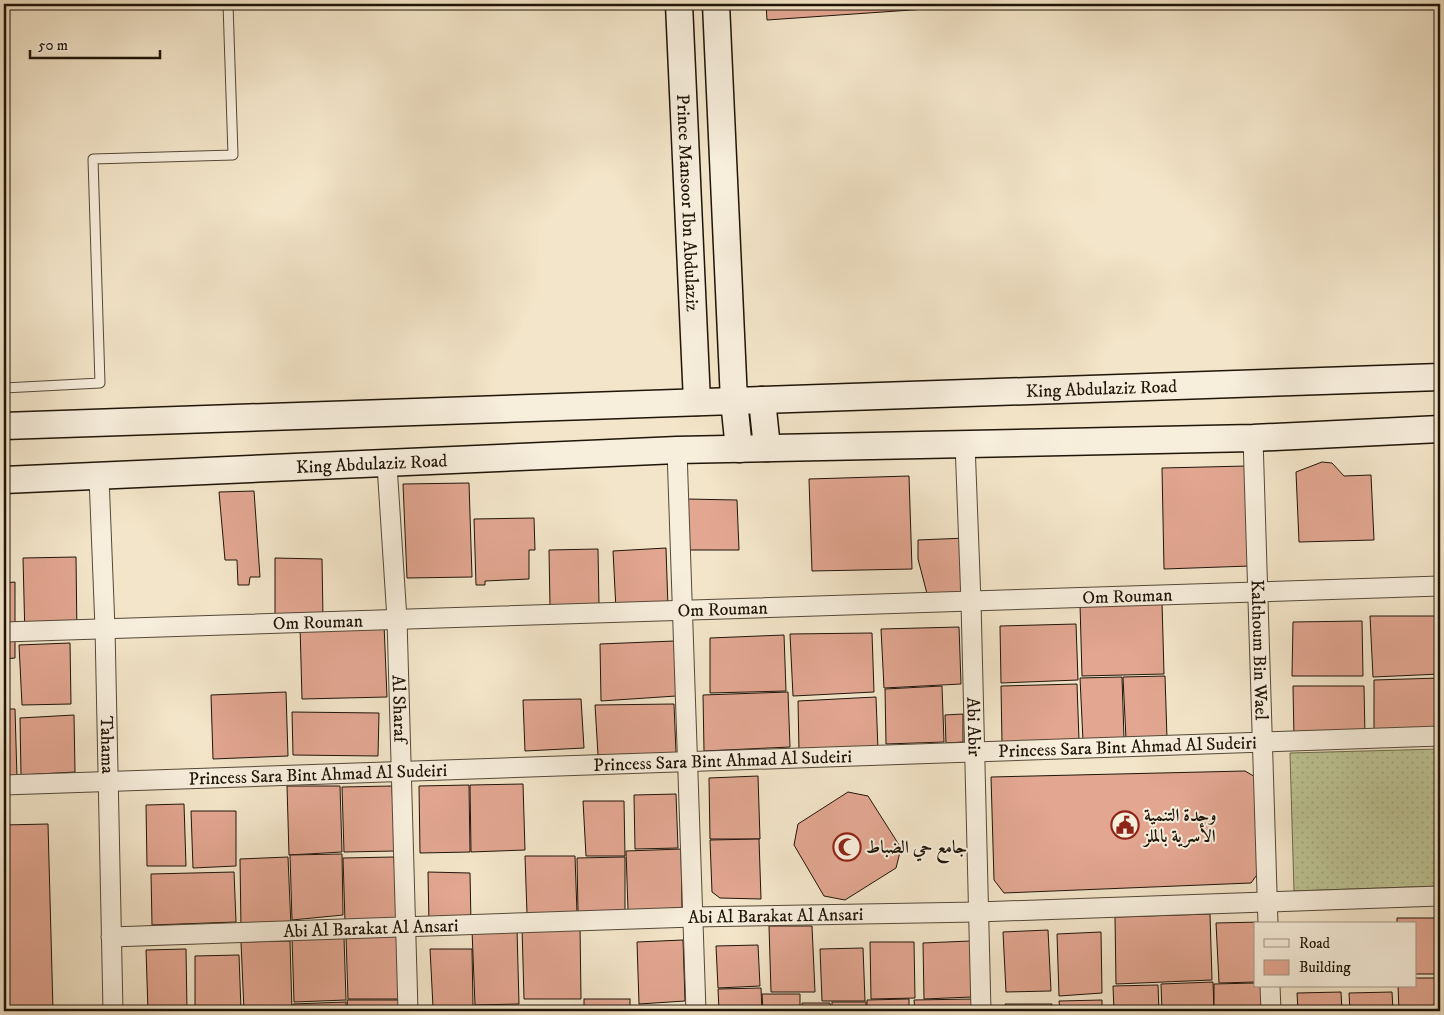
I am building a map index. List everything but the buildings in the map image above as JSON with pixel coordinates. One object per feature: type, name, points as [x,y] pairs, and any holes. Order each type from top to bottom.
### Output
[{"type":"main road","name":"Prince Mansoor Ibn Abdulaziz","points":[[679,4],[697,402]]},
{"type":"main road","name":"Prince Mansoor Ibn Abdulaziz","points":[[716,4],[734,401]]},
{"type":"main road","points":[[681,58],[718,55]]},
{"type":"main road","name":"King Abdulaziz Road","points":[[4,426],[1440,377]]},
{"type":"main road","points":[[762,400],[767,448]]},
{"type":"main road","points":[[734,401],[739,449]]},
{"type":"main road","name":"King Abdulaziz Road","points":[[4,480],[387,465],[677,450],[1253,438],[1440,429]]},
{"type":"street","name":"Kalthoum Bin Wael","points":[[1253,438],[1268,922]]},
{"type":"street","name":"Abi Abir","points":[[965,443],[971,602],[980,1011]]},
{"type":"street","points":[[677,450],[696,1011]]},
{"type":"street","name":"Al Sharaf","points":[[387,465],[397,619],[408,1011]]},
{"type":"street","name":"Tahama","points":[[98,477],[105,628],[113,1011]]},
{"type":"street","name":"Om Rouman","points":[[4,632],[1440,586]]},
{"type":"street","name":"Princess Sara Bint Ahmad Al Sudeiri","points":[[4,785],[1440,736]]},
{"type":"street","name":"Abi Al Barakat Al Ansari","points":[[111,937],[693,916],[977,912],[1440,896]]},
{"type":"street","points":[[1270,988],[1271,1011]]},
{"type":"lane","points":[[4,388],[100,384],[93,159],[233,155],[228,4]]},
{"type":"green space","points":[[1440,749],[1440,886],[1294,891],[1290,753]]},
{"type":"place","name":"وحدة التنمية الأسرية بالملز","points":[[1125,825]]},
{"type":"place","name":"جامع حي الضباط","points":[[847,847]]}]
